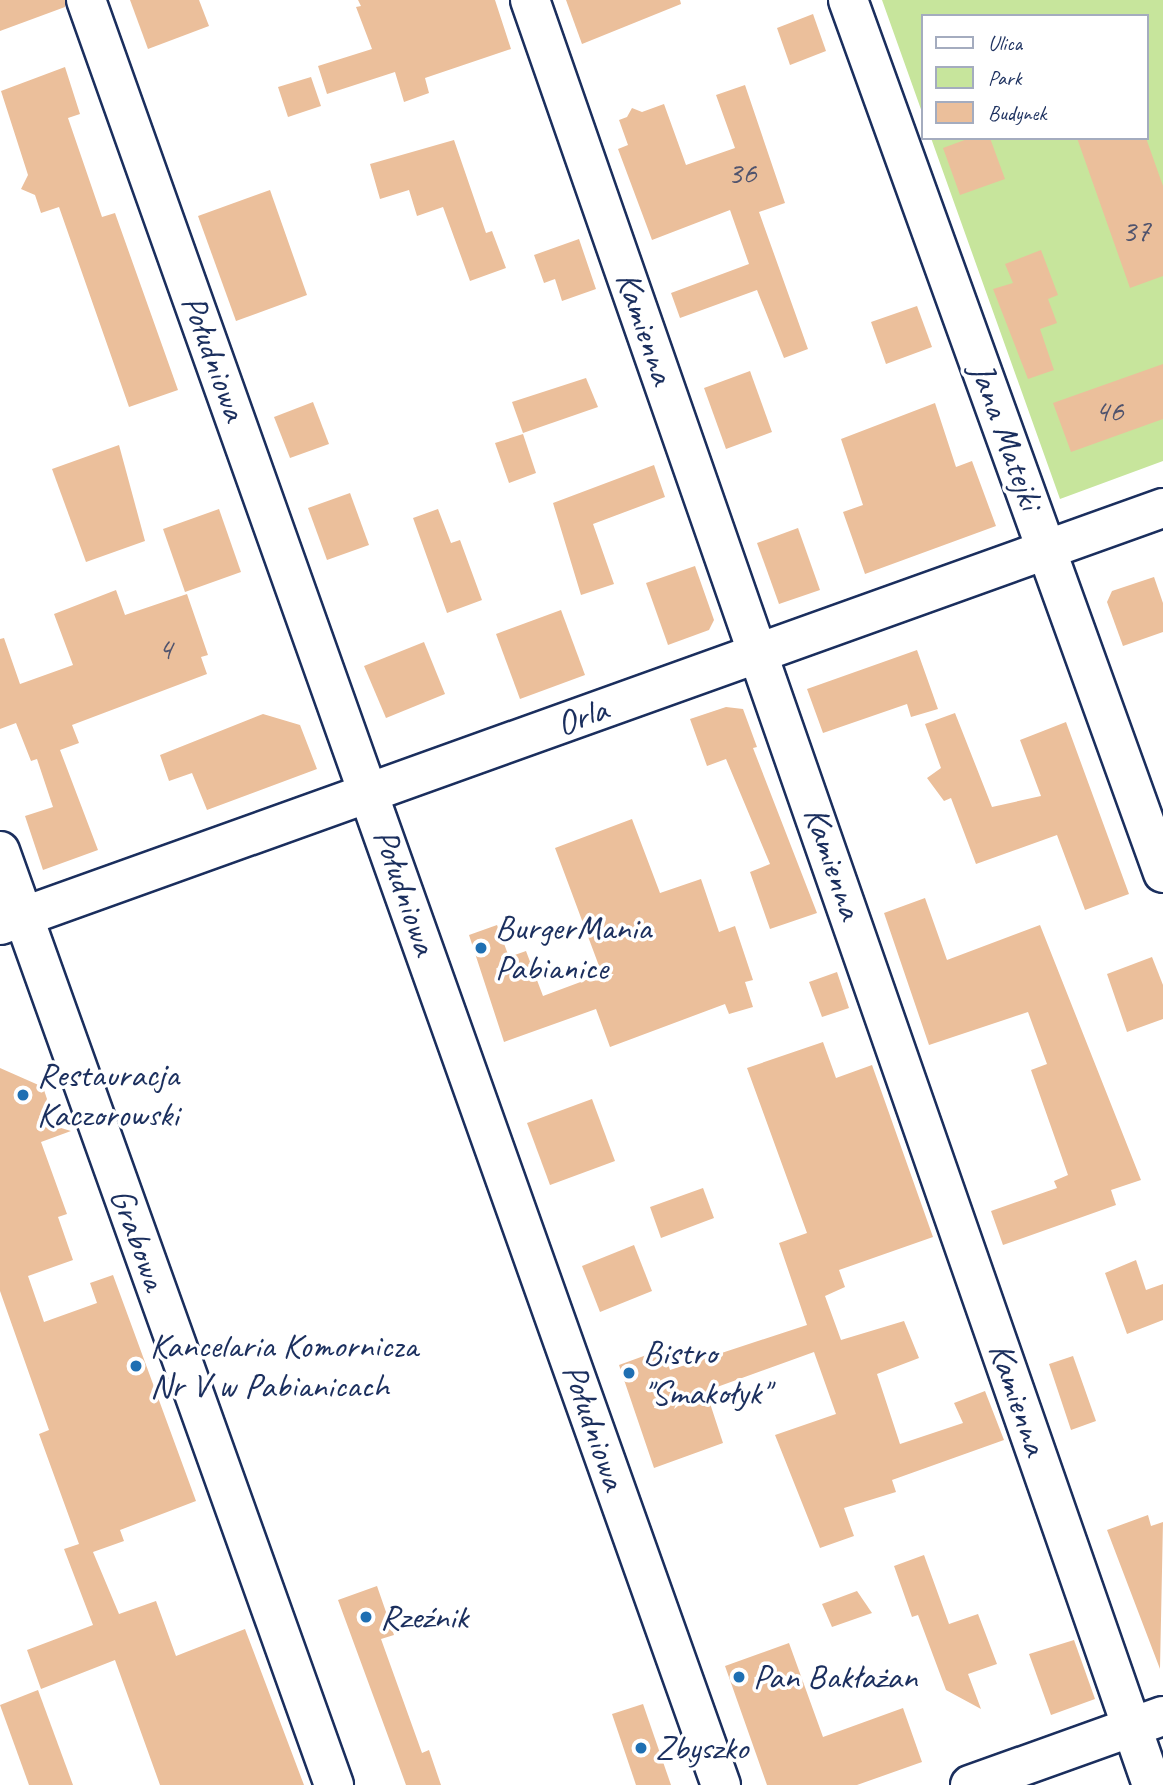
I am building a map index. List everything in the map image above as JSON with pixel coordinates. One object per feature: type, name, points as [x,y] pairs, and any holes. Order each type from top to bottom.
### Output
[{"type":"street","name":"Południowa","points":[[86,0],[721,1785]]},
{"type":"street","name":"Kamienna","points":[[530,0],[760,652],[1147,1722],[1152,1785]]},
{"type":"street","name":"Jana Matejki","points":[[848,0],[1163,873]]},
{"type":"street","name":"Orla","points":[[12,921],[1163,508]]},
{"type":"street","name":"Grabowa","points":[[0,851],[12,921],[334,1785]]},
{"type":"street","points":[[970,1785],[1147,1722]]},
{"type":"green space","points":[[882,0],[1163,0],[1163,461],[1060,499],[932,140],[1149,140],[1149,14],[922,14],[922,112]]},
{"type":"building","points":[[0,0],[65,0],[65,7],[0,31]]},
{"type":"building","points":[[130,0],[199,0],[209,26],[148,49]]},
{"type":"building","points":[[358,0],[495,0],[511,49],[425,78],[429,93],[404,102],[395,72],[327,94],[318,66],[372,49],[356,7],[361,6]]},
{"type":"building","points":[[566,0],[680,0],[681,4],[582,44]]},
{"type":"building","points":[[813,14],[826,51],[790,65],[777,28]]},
{"type":"building","points":[[65,67],[80,114],[68,118],[102,217],[115,213],[178,390],[129,407],[59,207],[41,213],[35,195],[21,189],[28,175],[1,91]]},
{"type":"building","points":[[311,77],[321,106],[288,117],[278,87]]},
{"type":"building","points":[[745,85],[785,203],[759,212],[808,349],[784,358],[757,290],[680,318],[671,293],[749,264],[730,210],[652,240],[618,149],[628,145],[619,120],[627,117],[632,108],[642,112],[664,104],[686,165],[735,148],[716,95]]},
{"type":"building","points":[[454,140],[486,233],[492,231],[506,268],[470,281],[443,207],[417,216],[409,190],[380,199],[370,164]]},
{"type":"building","points":[[965,140],[991,140],[1005,179],[960,195],[943,148]]},
{"type":"building","points":[[1078,140],[1147,140],[1163,186],[1163,276],[1130,288]]},
{"type":"building","points":[[270,190],[307,295],[236,321],[198,216]]},
{"type":"building","points":[[579,239],[596,289],[562,301],[555,279],[544,283],[534,255]]},
{"type":"building","points":[[1041,250],[1058,295],[1048,299],[1057,323],[1040,329],[1054,370],[1028,379],[993,289],[1013,283],[1005,264]]},
{"type":"building","points":[[917,306],[932,347],[886,364],[871,322]]},
{"type":"building","points":[[1163,364],[1163,419],[1071,452],[1053,403]]},
{"type":"building","points":[[750,371],[772,432],[726,449],[704,388]]},
{"type":"building","points":[[586,378],[598,407],[523,433],[512,402]]},
{"type":"building","points":[[313,402],[329,444],[290,458],[274,417]]},
{"type":"building","points":[[935,403],[956,467],[972,461],[996,526],[865,574],[843,512],[863,505],[841,439]]},
{"type":"building","points":[[523,434],[536,473],[509,483],[495,443]]},
{"type":"building","points":[[119,445],[145,541],[86,562],[52,469]]},
{"type":"building","points":[[654,465],[665,497],[593,524],[614,584],[581,595],[553,503]]},
{"type":"building","points":[[350,493],[369,545],[327,560],[308,508]]},
{"type":"building","points":[[219,509],[241,572],[185,592],[163,529]]},
{"type":"building","points":[[438,509],[451,543],[460,540],[482,600],[447,613],[413,518]]},
{"type":"building","points":[[798,528],[820,590],[779,604],[757,543]]},
{"type":"building","points":[[695,566],[714,620],[709,630],[668,645],[646,583]]},
{"type":"building","points":[[1154,577],[1163,603],[1163,632],[1123,646],[1107,602],[1112,591]]},
{"type":"building","points":[[116,590],[125,615],[187,594],[208,655],[201,657],[207,674],[72,725],[79,743],[60,750],[98,850],[43,870],[25,816],[53,807],[37,759],[31,761],[16,723],[0,729],[0,639],[4,638],[20,684],[73,665],[54,614]]},
{"type":"building","points":[[561,610],[585,675],[520,699],[496,634]]},
{"type":"building","points":[[424,642],[445,694],[386,718],[364,666]]},
{"type":"building","points":[[917,650],[938,709],[911,717],[907,704],[823,733],[807,689]]},
{"type":"building","points":[[726,707],[743,709],[757,747],[753,748],[817,913],[770,929],[750,872],[770,864],[726,759],[707,766],[690,719]]},
{"type":"building","points":[[955,713],[992,807],[1041,796],[1020,740],[1066,722],[1129,894],[1085,910],[1057,835],[976,864],[951,798],[944,801],[927,778],[941,768],[925,724]]},
{"type":"building","points":[[263,714],[300,725],[317,769],[207,810],[192,773],[169,781],[160,755]]},
{"type":"building","points":[[632,819],[660,893],[701,879],[719,932],[735,926],[753,980],[745,982],[753,1007],[729,1014],[725,1004],[610,1047],[596,1009],[504,1042],[469,935],[497,925],[509,957],[526,951],[543,996],[602,974],[555,848]]},
{"type":"building","points":[[925,898],[947,960],[1040,925],[1141,1180],[1111,1190],[1116,1205],[1003,1245],[991,1211],[1057,1188],[1054,1181],[1068,1175],[1031,1070],[1047,1064],[1028,1012],[929,1045],[884,913]]},
{"type":"building","points":[[1152,957],[1163,985],[1163,1019],[1127,1032],[1107,974]]},
{"type":"building","points":[[837,972],[849,1008],[822,1017],[809,982]]},
{"type":"building","points":[[823,1042],[836,1078],[872,1065],[933,1237],[839,1270],[845,1287],[825,1296],[841,1340],[904,1321],[919,1358],[877,1374],[900,1444],[963,1423],[954,1403],[985,1391],[1004,1440],[892,1480],[896,1492],[844,1508],[854,1536],[820,1548],[775,1435],[836,1414],[814,1352],[706,1391],[723,1443],[654,1468],[619,1365],[663,1349],[670,1370],[807,1325],[779,1243],[807,1233],[747,1068]]},
{"type":"building","points":[[0,1068],[43,1087],[47,1099],[38,1121],[71,1131],[41,1142],[67,1214],[58,1217],[73,1260],[28,1276],[44,1322],[97,1303],[90,1283],[113,1275],[196,1501],[120,1530],[124,1541],[93,1552],[119,1614],[156,1601],[176,1656],[245,1629],[304,1785],[160,1785],[115,1660],[41,1689],[27,1650],[93,1625],[64,1549],[79,1544],[39,1434],[49,1430],[0,1291]]},
{"type":"building","points":[[592,1099],[615,1161],[550,1185],[527,1123]]},
{"type":"building","points":[[703,1188],[714,1218],[661,1238],[650,1207]]},
{"type":"building","points":[[634,1245],[652,1291],[600,1312],[582,1266]]},
{"type":"building","points":[[1136,1260],[1146,1290],[1163,1284],[1163,1320],[1127,1334],[1105,1273]]},
{"type":"building","points":[[1073,1356],[1096,1421],[1071,1430],[1049,1364]]},
{"type":"building","points":[[1148,1515],[1151,1526],[1163,1522],[1160,1669],[1107,1530]]},
{"type":"building","points":[[924,1555],[949,1624],[978,1614],[997,1664],[968,1674],[981,1709],[946,1690],[918,1615],[912,1617],[894,1566]]},
{"type":"building","points":[[377,1586],[394,1635],[381,1639],[422,1753],[429,1750],[441,1785],[406,1785],[338,1600]]},
{"type":"building","points":[[857,1591],[872,1613],[832,1627],[822,1604]]},
{"type":"building","points":[[1074,1640],[1095,1699],[1051,1715],[1029,1654]]},
{"type":"building","points":[[789,1643],[823,1737],[903,1708],[922,1762],[857,1785],[767,1785],[725,1666]]},
{"type":"building","points":[[38,1690],[73,1785],[29,1785],[0,1705]]},
{"type":"building","name":"Zbyszko","points":[[643,1704],[671,1785],[636,1785],[612,1714]]},
{"type":"place","name":"BurgerMania Pabianice","points":[[481,948]]},
{"type":"place","name":"Restauracja Kaczorowski","points":[[23,1095]]},
{"type":"place","name":"Kancelaria Komornicza Nr V w Pabianicach","points":[[136,1366]]},
{"type":"place","name":"Bistro \"Smakołyk\"","points":[[629,1373]]},
{"type":"place","name":"Rzeźnik","points":[[366,1617]]},
{"type":"place","name":"Pan Bakłażan","points":[[739,1677]]},
{"type":"place","name":"Zbyszko","points":[[641,1748]]}]
